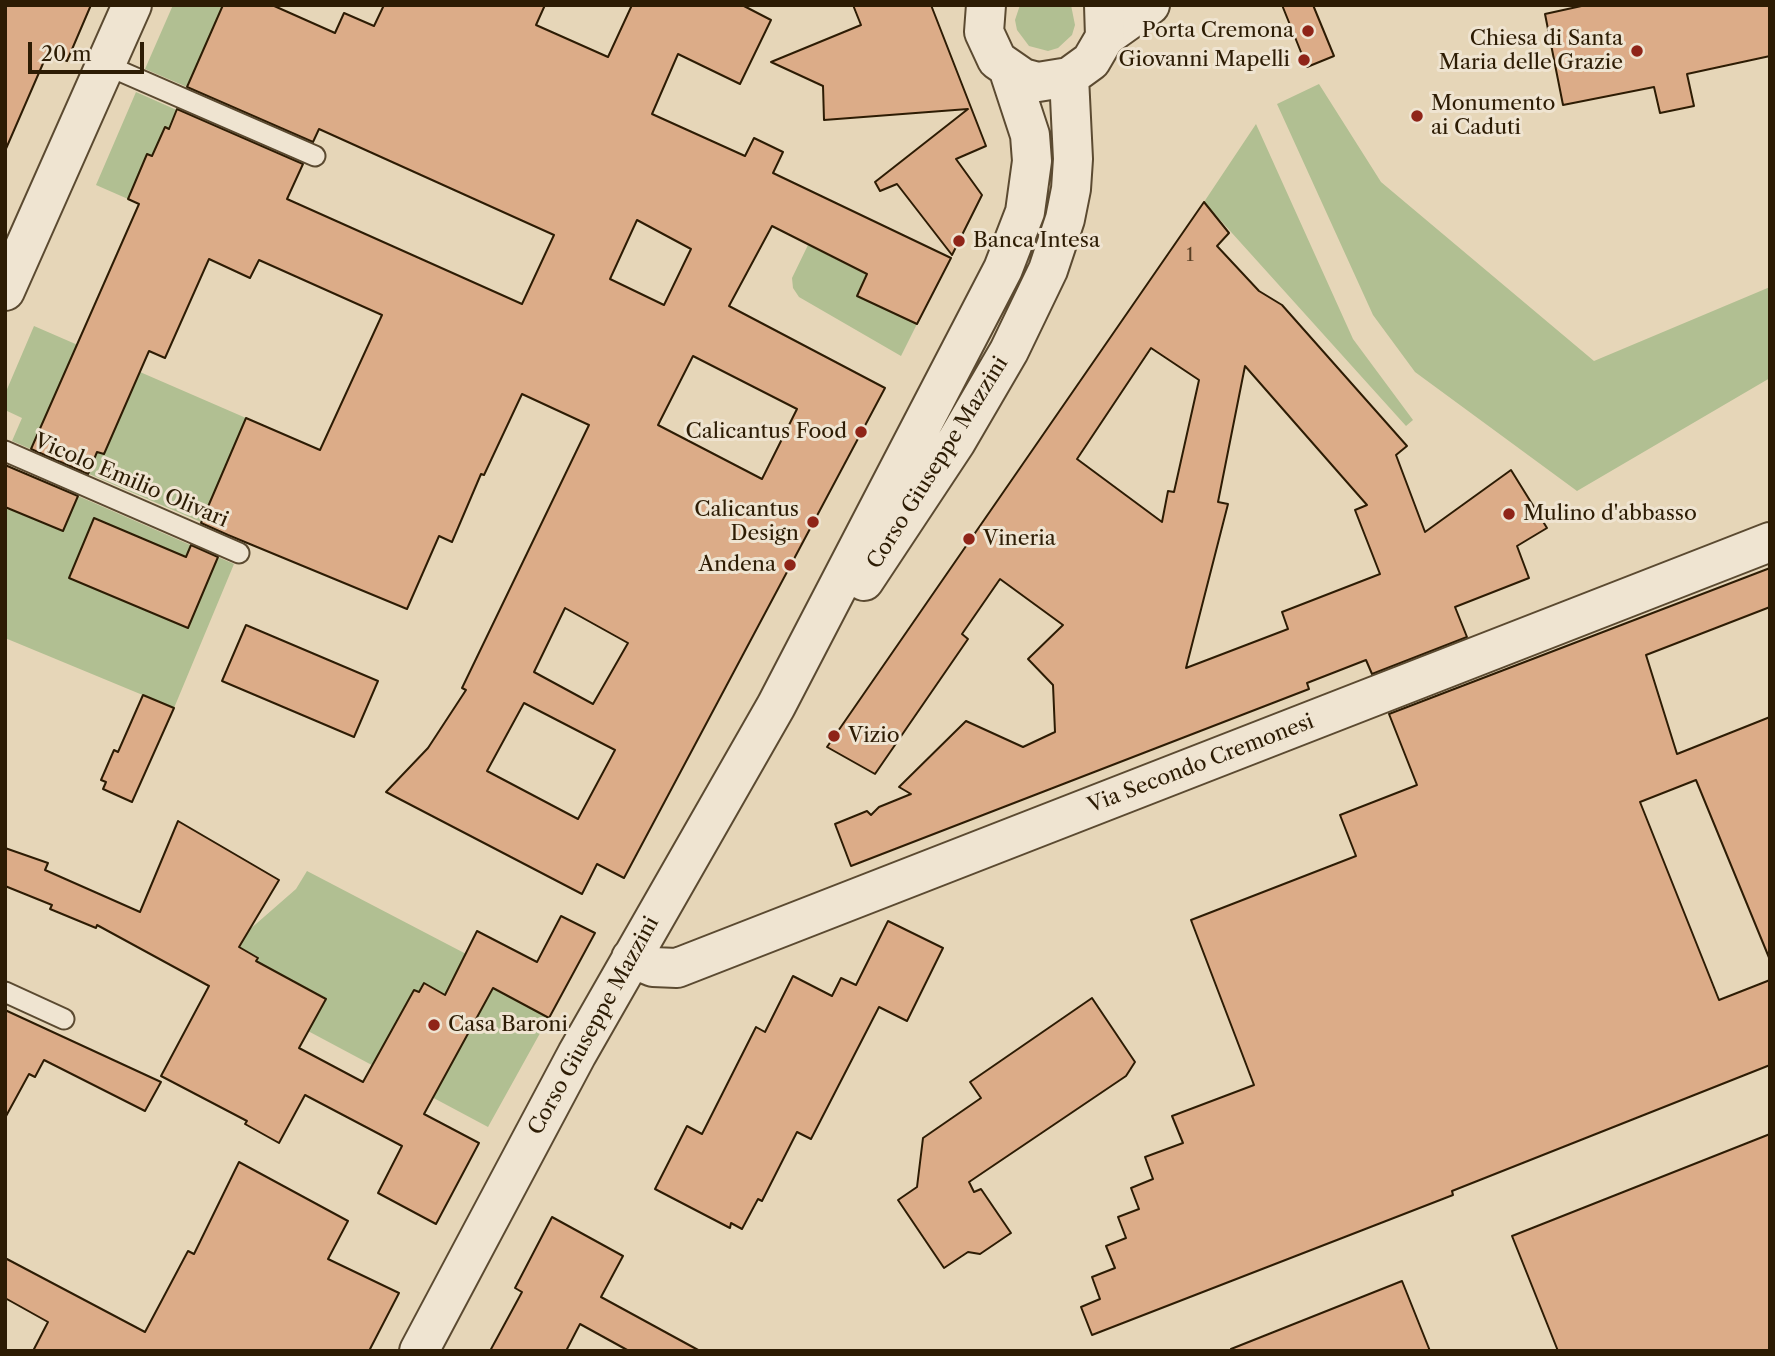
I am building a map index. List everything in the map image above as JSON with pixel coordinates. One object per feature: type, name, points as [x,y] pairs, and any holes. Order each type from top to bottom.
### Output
[{"type":"street","points":[[5,291],[132,5]]},
{"type":"street","points":[[1009,71],[1038,82],[1069,77],[1091,61],[1105,21],[1150,5]]},
{"type":"street","name":"Corso Giuseppe Mazzini","points":[[419,1351],[631,958],[776,706],[973,331],[1016,239],[1030,186],[1030,135],[1009,71],[989,47],[983,9]]},
{"type":"street","name":"Corso Giuseppe Mazzini","points":[[776,706],[906,522],[957,442],[1009,351],[1048,270],[1065,219],[1071,189],[1073,159],[1069,77]]},
{"type":"street","name":"Via Secondo Cremonesi","points":[[631,958],[653,967],[677,968],[1770,542]]},
{"type":"lane","points":[[106,65],[315,156]]},
{"type":"lane","name":"Vicolo Emilio Olivari","points":[[5,451],[239,553]]},
{"type":"lane","points":[[5,992],[64,1019]]},
{"type":"green space","points":[[173,5],[223,5],[187,87],[145,69]]},
{"type":"green space","points":[[1020,5],[1071,5],[1075,25],[1072,35],[1058,48],[1048,51],[1029,46],[1017,30],[1015,20]]},
{"type":"green space","points":[[1319,84],[1381,182],[1594,361],[1770,287],[1770,378],[1577,491],[1415,372],[1373,315],[1277,104]]},
{"type":"green space","points":[[136,92],[188,115],[180,134],[165,127],[152,156],[147,155],[128,199],[96,185]]},
{"type":"green space","points":[[1256,124],[1353,339],[1413,420],[1406,426],[1204,202]]},
{"type":"green space","points":[[808,245],[867,275],[858,296],[917,324],[901,356],[799,297],[793,288],[792,278]]},
{"type":"green space","points":[[34,326],[246,418],[201,522],[12,441],[22,418],[5,410],[5,394]]},
{"type":"green space","points":[[78,496],[234,564],[174,708],[5,638],[5,507],[63,531]]},
{"type":"green space","points":[[307,871],[539,992],[549,1017],[488,1127],[308,1031],[326,998],[256,961],[258,957],[233,944],[296,889]]},
{"type":"building","points":[[5,5],[91,5],[67,61],[48,52],[5,151]]},
{"type":"building","points":[[223,5],[272,5],[335,33],[344,13],[374,26],[384,5],[545,5],[536,25],[608,57],[632,5],[742,5],[771,20],[740,84],[678,54],[652,114],[745,156],[754,138],[783,152],[773,173],[951,258],[917,324],[857,296],[867,274],[772,226],[729,306],[885,388],[624,878],[597,864],[582,894],[386,792],[428,748],[466,690],[462,688],[589,425],[522,394],[484,475],[481,474],[452,542],[439,536],[407,609],[228,535],[201,523],[246,418],[320,450],[382,315],[259,260],[250,278],[209,259],[165,358],[149,351],[104,454],[97,452],[88,474],[31,449],[139,204],[128,199],[147,154],[152,156],[165,127],[169,129],[177,109],[303,164],[287,199],[522,304],[554,235],[319,129],[313,142],[187,87]],"holes":[[[637,220],[691,249],[664,305],[610,279]],[[693,356],[797,409],[762,479],[658,425]],[[565,608],[628,643],[593,704],[534,672]],[[524,703],[615,750],[578,819],[487,771]]]},
{"type":"building","points":[[853,5],[931,5],[986,146],[956,159],[982,195],[952,255],[897,184],[880,191],[875,182],[968,109],[824,120],[823,86],[771,62],[861,25]]},
{"type":"building","name":"Porta Cremona","points":[[1282,5],[1313,5],[1334,56],[1307,67]]},
{"type":"building","name":"Chiesa di Santa Maria delle Grazie","points":[[1586,5],[1770,5],[1770,56],[1687,74],[1694,106],[1660,113],[1654,87],[1563,105],[1545,14]]},
{"type":"building","points":[[1204,202],[1229,233],[1217,246],[1259,291],[1282,305],[1407,446],[1396,455],[1425,532],[1511,470],[1547,528],[1517,546],[1529,578],[1455,607],[1467,637],[1372,674],[1366,660],[1307,683],[1309,689],[851,866],[835,824],[867,811],[871,815],[879,807],[911,794],[899,787],[966,721],[1023,747],[1055,732],[1053,685],[1028,659],[1063,625],[1000,579],[962,634],[968,639],[875,774],[827,747]],"holes":[[[1151,348],[1199,380],[1174,492],[1168,491],[1162,522],[1077,459]],[[1245,366],[1367,505],[1355,510],[1380,574],[1282,612],[1288,629],[1186,668],[1228,504],[1218,502]]]},
{"type":"building","points":[[5,465],[78,496],[63,531],[5,507]]},
{"type":"building","points":[[94,518],[186,557],[191,545],[218,557],[188,628],[69,578]]},
{"type":"building","points":[[1770,568],[1770,607],[1646,655],[1677,754],[1770,717],[1770,960],[1696,780],[1640,802],[1719,1000],[1770,980],[1770,1065],[1452,1191],[1453,1195],[1092,1335],[1081,1307],[1100,1299],[1092,1277],[1115,1268],[1106,1246],[1126,1238],[1118,1217],[1139,1209],[1131,1188],[1153,1179],[1145,1157],[1183,1143],[1172,1116],[1254,1085],[1191,920],[1356,856],[1340,815],[1417,785],[1389,714]]},
{"type":"building","points":[[246,625],[378,681],[354,737],[222,681]]},
{"type":"building","points":[[143,695],[174,708],[132,802],[103,789],[106,782],[101,780],[114,750],[118,752]]},
{"type":"building","points":[[178,821],[279,880],[239,947],[258,958],[256,961],[326,999],[299,1048],[363,1082],[414,990],[419,992],[424,983],[445,995],[477,931],[537,962],[561,916],[595,933],[549,1018],[493,988],[424,1114],[479,1143],[436,1224],[378,1193],[402,1146],[305,1095],[279,1143],[245,1124],[247,1121],[161,1076],[209,986],[97,925],[96,928],[50,909],[52,905],[5,886],[5,848],[48,863],[45,870],[140,912]]},
{"type":"building","points":[[888,921],[943,948],[907,1021],[879,1007],[811,1139],[797,1132],[762,1201],[758,1199],[742,1229],[731,1223],[730,1228],[655,1189],[687,1126],[702,1134],[756,1027],[765,1032],[793,976],[832,996],[841,978],[856,985]]},
{"type":"building","points":[[1092,998],[1135,1062],[1126,1076],[969,1182],[974,1192],[981,1189],[1011,1233],[980,1254],[968,1252],[944,1268],[898,1200],[917,1187],[923,1138],[981,1098],[970,1082]]},
{"type":"building","points":[[5,1010],[161,1082],[145,1111],[44,1060],[35,1077],[29,1074],[5,1118]]},
{"type":"building","points":[[1770,1134],[1770,1351],[1558,1351],[1512,1236]]},
{"type":"building","points":[[239,1162],[348,1221],[328,1259],[399,1293],[369,1351],[33,1351],[48,1322],[5,1298],[5,1258],[145,1332],[188,1251],[194,1254]]},
{"type":"building","points":[[552,1217],[623,1256],[601,1297],[700,1351],[629,1351],[580,1324],[566,1351],[490,1351],[522,1292],[515,1288]]},
{"type":"building","points":[[1402,1281],[1430,1351],[1231,1349]]},
{"type":"place","name":"Porta Cremona","points":[[1308,31]]},
{"type":"place","name":"Chiesa di Santa Maria delle Grazie","points":[[1637,51]]},
{"type":"place","name":"Giovanni Mapelli","points":[[1304,60]]},
{"type":"place","name":"Monumento ai Caduti","points":[[1417,116]]},
{"type":"place","name":"Banca Intesa","points":[[959,241]]},
{"type":"place","name":"Calicantus Food","points":[[861,432]]},
{"type":"place","name":"Mulino d'abbasso","points":[[1509,514]]},
{"type":"place","name":"Calicantus Design","points":[[813,522]]},
{"type":"place","name":"Vineria","points":[[969,539]]},
{"type":"place","name":"Andena","points":[[790,565]]},
{"type":"place","name":"Vizio","points":[[834,736]]},
{"type":"place","name":"Casa Baroni","points":[[434,1025]]}]
